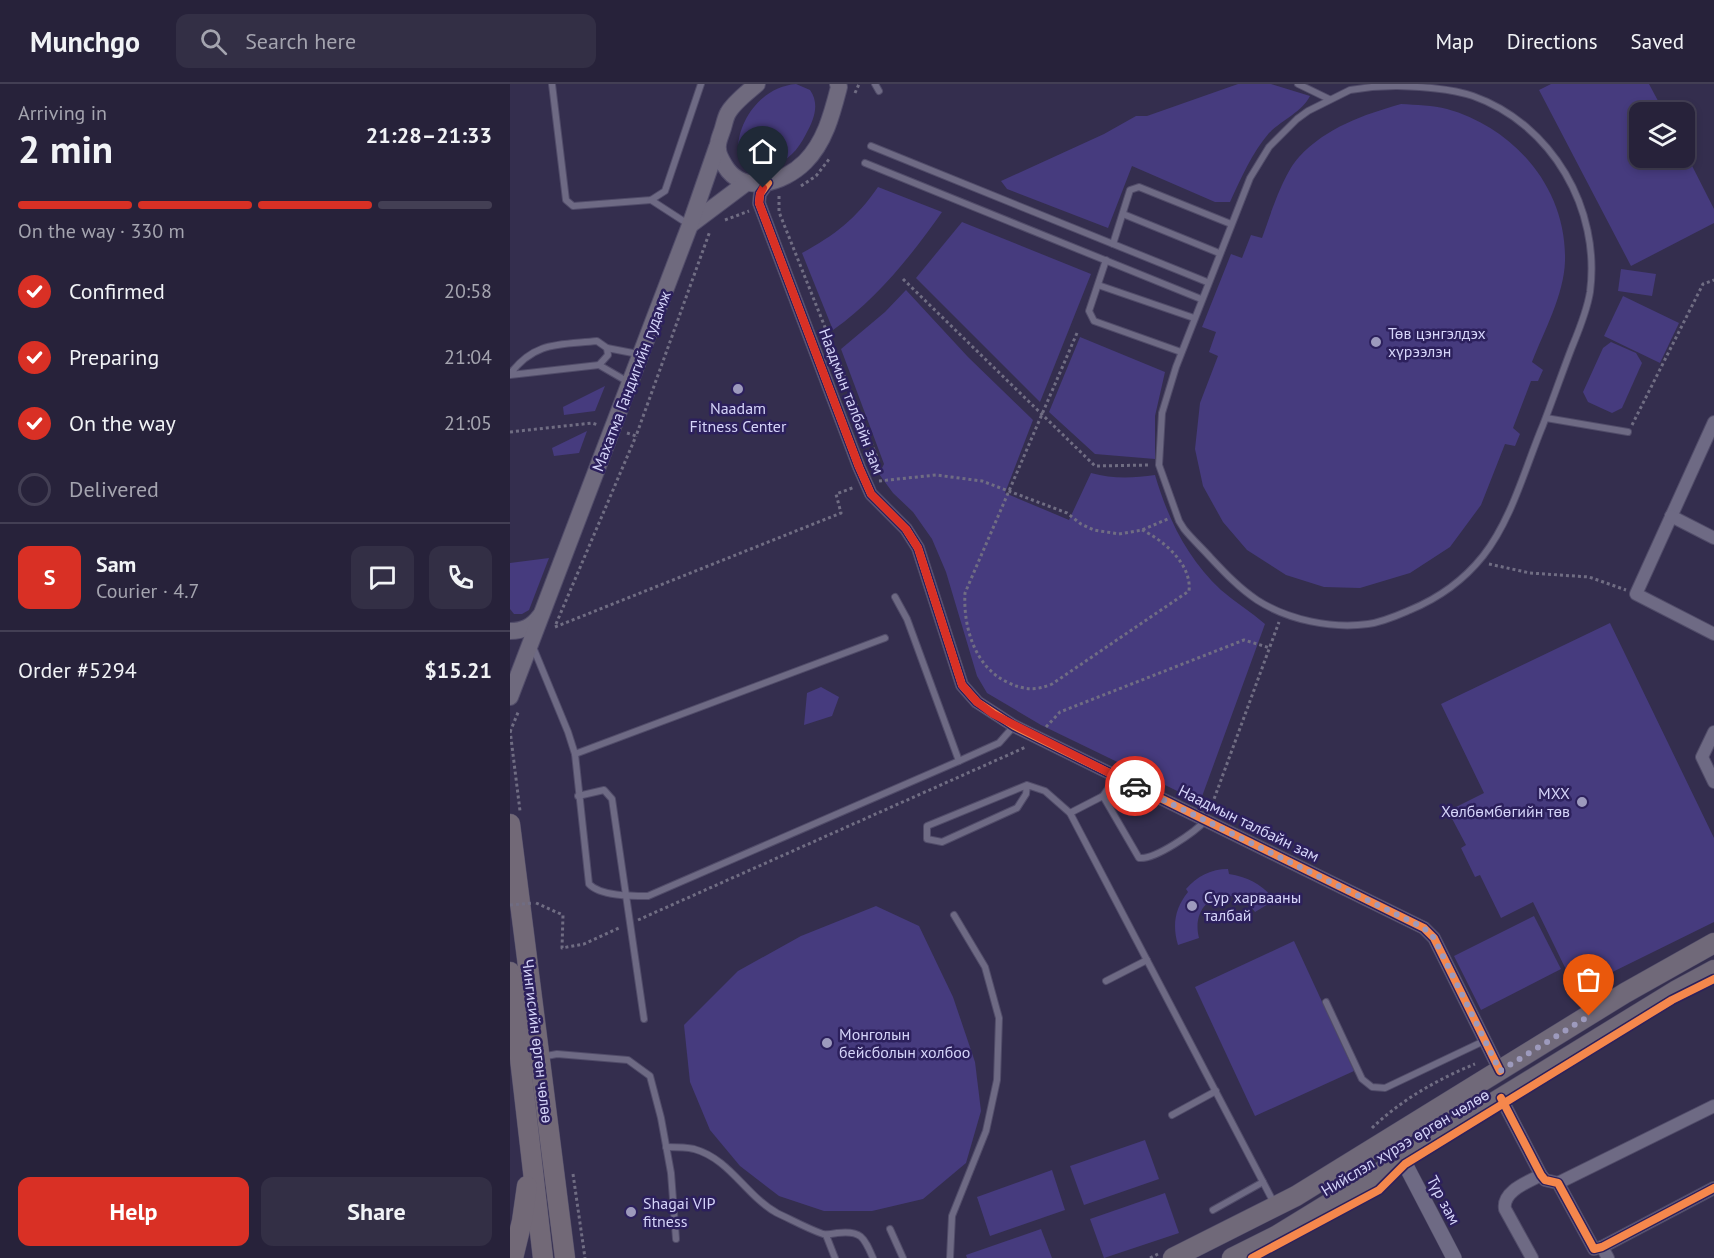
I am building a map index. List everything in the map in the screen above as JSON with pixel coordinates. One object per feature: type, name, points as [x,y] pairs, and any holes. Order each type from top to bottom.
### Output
[{"type":"highway","name":"Чингисийн өргөн чөлөө","points":[[510,824],[565,1258]]},
{"type":"highway","name":"Чингисийн өргөн чөлөө","points":[[510,972],[517,1077],[532,1156],[543,1258]]},
{"type":"highway","points":[[513,1258],[522,1221],[532,1156]]},
{"type":"main road","name":"Махатма Гандигийн гудамж","points":[[516,699],[542,613],[690,225],[739,84]]},
{"type":"main road","points":[[728,113],[757,84]]},
{"type":"main road","points":[[717,147],[729,173],[746,183],[774,189],[812,154],[828,124],[840,85]]},
{"type":"main road","points":[[690,225],[746,183]]},
{"type":"main road","points":[[510,631],[521,631],[527,628],[538,620],[542,613]]},
{"type":"main road","name":"Нийслэл хүрээ өргөн чөлөө","points":[[1173,1258],[1276,1207],[1645,981],[1714,943]]},
{"type":"main road","name":"Нийслэл хүрээ өргөн чөлөө","points":[[1232,1258],[1276,1236],[1714,970]]},
{"type":"main road","points":[[1645,981],[1658,1002]]},
{"type":"main road","points":[[1329,1176],[1341,1197]]},
{"type":"street","points":[[761,207],[760,194],[774,189]]},
{"type":"street","name":"Наадмын талбайн зам","points":[[761,207],[871,494],[906,529],[918,548],[962,685],[977,702],[1014,726],[1424,928],[1434,938],[1500,1071]]},
{"type":"street","points":[[1714,422],[1636,594],[1714,634]]},
{"type":"street","points":[[1671,516],[1714,538]]},
{"type":"street","points":[[1714,732],[1702,756],[1714,782]]},
{"type":"street","points":[[1501,1098],[1541,1175],[1545,1180],[1558,1183],[1714,1106]]},
{"type":"street","name":"Түр зам","points":[[1403,1160],[1454,1258]]},
{"type":"street","points":[[1532,1258],[1505,1209],[1504,1203],[1506,1195],[1541,1175]]},
{"type":"street","points":[[1558,1183],[1591,1246],[1596,1249],[1714,1188]]},
{"type":"street","points":[[1602,1246],[1608,1258]]},
{"type":"lane","points":[[552,84],[566,200],[573,206],[651,200],[664,191],[701,84]]},
{"type":"lane","points":[[875,84],[879,92]]},
{"type":"lane","points":[[1298,84],[1329,99]]},
{"type":"lane","points":[[1405,87],[1462,93],[1488,103],[1517,120],[1539,137],[1556,158],[1584,215],[1589,243],[1591,281],[1587,304],[1546,418],[1506,517],[1478,562],[1463,578],[1442,594],[1411,610],[1378,622],[1360,625],[1334,624],[1283,613],[1257,600],[1229,577],[1188,534],[1177,516],[1159,465],[1162,413],[1181,352],[1231,224],[1250,178],[1269,147],[1297,119],[1329,99],[1350,90],[1405,87]]},
{"type":"lane","points":[[871,146],[1207,282]]},
{"type":"lane","points":[[865,163],[1201,299]]},
{"type":"lane","points":[[1113,244],[1130,190],[1139,187],[1231,224]]},
{"type":"lane","points":[[651,200],[690,225]]},
{"type":"lane","points":[[1123,214],[1219,253]]},
{"type":"lane","points":[[1106,260],[1089,311],[1094,321],[1181,352]]},
{"type":"lane","points":[[1098,285],[1194,318]]},
{"type":"lane","points":[[510,375],[521,359],[543,347],[597,341],[607,348],[641,354]]},
{"type":"lane","points":[[599,365],[608,355],[607,348]]},
{"type":"lane","points":[[510,375],[599,365],[630,383]]},
{"type":"lane","points":[[1546,418],[1628,432]]},
{"type":"lane","points":[[895,597],[907,619],[959,761]]},
{"type":"lane","points":[[575,754],[885,638]]},
{"type":"lane","points":[[532,644],[575,754],[589,884],[594,890],[627,897],[648,896],[959,761],[999,743],[1014,726]]},
{"type":"lane","points":[[1070,813],[1103,796],[1116,776]]},
{"type":"lane","points":[[1027,785],[1026,794],[1017,808],[942,842],[927,839],[927,826],[1027,785],[1045,791],[1070,813],[1276,1207]]},
{"type":"lane","points":[[578,796],[604,790],[612,799],[644,1019]]},
{"type":"lane","points":[[1103,796],[1139,858],[1145,859],[1178,841],[1198,829],[1206,820]]},
{"type":"lane","points":[[950,1258],[952,1216],[986,1131],[997,1080],[999,1018],[985,967],[954,915]]},
{"type":"lane","points":[[1106,981],[1147,960]]},
{"type":"lane","points":[[1326,1002],[1362,1079],[1372,1087],[1385,1088],[1484,1041]]},
{"type":"lane","points":[[540,1058],[557,1054],[628,1060],[650,1076],[672,1173],[676,1239]]},
{"type":"lane","points":[[1172,1115],[1216,1091]]},
{"type":"lane","points":[[666,1147],[693,1148],[712,1157],[733,1173],[746,1189],[774,1211],[826,1235],[852,1231],[867,1244],[873,1258]]},
{"type":"lane","points":[[1213,1210],[1263,1182]]},
{"type":"lane","points":[[890,1229],[903,1258]]},
{"type":"lane","points":[[826,1235],[836,1258]]},
{"type":"path","points":[[852,101],[859,84]]},
{"type":"path","points":[[795,189],[823,170],[831,155]]},
{"type":"path","points":[[774,189],[786,193]]},
{"type":"path","points":[[719,224],[729,218],[761,207],[774,189]]},
{"type":"path","points":[[774,189],[779,212],[878,460],[874,476],[885,488]]},
{"type":"path","points":[[550,635],[636,436],[710,230]]},
{"type":"path","points":[[903,279],[1095,466],[1159,465]]},
{"type":"path","points":[[1628,432],[1703,284],[1714,280]]},
{"type":"path","points":[[1077,333],[1011,491],[965,593],[964,607],[974,645],[984,666],[996,677],[1014,686],[1040,690],[1189,591],[1190,580],[1175,556],[1157,537],[1142,530]]},
{"type":"path","points":[[510,432],[592,423],[636,436]]},
{"type":"path","points":[[879,481],[936,476],[959,477],[982,482],[1067,513],[1081,524],[1094,530],[1119,534],[1142,530],[1177,516]]},
{"type":"path","points":[[555,627],[841,513],[836,494],[860,485]]},
{"type":"path","points":[[1478,562],[1530,573],[1589,577],[1636,594]]},
{"type":"path","points":[[1206,820],[1283,613]]},
{"type":"path","points":[[510,905],[534,903],[564,915],[562,948],[584,944],[1023,750],[1060,712],[1244,640],[1270,648]]},
{"type":"path","points":[[510,732],[516,699]]},
{"type":"shaded area","points":[[796,84],[810,90],[815,101],[815,112],[809,129],[800,145],[787,158],[770,167],[753,169],[743,163],[738,151],[740,135],[747,118],[759,102],[775,90]]},
{"type":"shaded area","points":[[1238,84],[1271,84],[1310,96],[1302,107],[1269,133],[1247,166],[1230,202],[1215,202],[1132,166],[1108,228],[1007,189],[1001,181],[1104,134],[1136,116],[1147,116]]},
{"type":"shaded area","points":[[1551,84],[1649,84],[1659,102],[1629,102],[1629,168],[1693,168],[1714,209],[1714,223],[1631,266],[1539,90]]},
{"type":"shaded area","name":"Төв цэнгэлдэх хүрээлэн","points":[[1401,104],[1442,108],[1472,118],[1515,146],[1546,186],[1557,210],[1563,235],[1564,274],[1557,300],[1532,362],[1543,370],[1538,381],[1531,381],[1513,428],[1520,434],[1515,446],[1505,444],[1481,505],[1450,547],[1410,573],[1360,588],[1324,587],[1286,575],[1247,550],[1223,522],[1203,486],[1195,449],[1200,403],[1218,356],[1209,352],[1216,332],[1202,327],[1231,254],[1242,258],[1251,235],[1262,238],[1282,184],[1299,157],[1321,138],[1346,123]]},
{"type":"shaded area","points":[[878,187],[942,212],[918,245],[879,291],[833,330],[802,253],[825,240],[844,225]]},
{"type":"shaded area","points":[[962,222],[1091,274],[1040,402],[916,278]]},
{"type":"shaded area","points":[[1621,269],[1656,274],[1652,296],[1618,291]]},
{"type":"shaded area","points":[[906,290],[968,357],[1033,420],[1005,493],[1069,520],[1091,473],[1123,477],[1155,475],[1180,537],[1198,565],[1221,590],[1265,624],[1200,802],[1041,725],[987,693],[977,676],[946,572],[932,539],[913,512],[893,493],[879,474],[884,464],[841,349],[885,312]]},
{"type":"shaded area","points":[[1623,296],[1679,323],[1660,363],[1604,336]]},
{"type":"shaded area","points":[[1080,337],[1165,372],[1155,416],[1155,459],[1095,454],[1049,412]]},
{"type":"shaded area","points":[[1611,342],[1636,353],[1642,363],[1622,408],[1612,413],[1588,402],[1583,392],[1603,348]]},
{"type":"shaded area","points":[[605,386],[595,411],[564,415],[563,407]]},
{"type":"shaded area","points":[[587,431],[579,453],[554,456],[552,448]]},
{"type":"shaded area","points":[[549,558],[529,610],[522,614],[514,614],[510,609],[510,563]]},
{"type":"shaded area","name":"МХХ Хөлбөмбөгийн төв","points":[[1610,623],[1714,838],[1714,922],[1576,990],[1533,902],[1501,918],[1480,875],[1475,877],[1461,848],[1466,845],[1448,811],[1484,793],[1441,704]]},
{"type":"shaded area","points":[[821,687],[839,697],[832,716],[804,725],[807,693]]},
{"type":"shaded area","name":"Сур харвааны талбай","points":[[1228,869],[1229,874],[1255,882],[1275,900],[1255,912],[1246,902],[1235,897],[1215,898],[1206,904],[1200,913],[1199,938],[1178,945],[1175,931],[1176,917],[1180,904],[1188,892],[1186,889],[1205,874]]},
{"type":"shaded area","name":"Монголын бейсболын холбоо","points":[[876,906],[919,926],[953,997],[975,1062],[981,1111],[966,1163],[923,1199],[872,1211],[824,1211],[779,1196],[740,1166],[710,1130],[690,1082],[684,1025],[738,971],[801,936]]},
{"type":"shaded area","points":[[1534,916],[1561,969],[1481,1010],[1454,956]]},
{"type":"shaded area","points":[[1294,941],[1354,1071],[1255,1116],[1195,987]]},
{"type":"shaded area","points":[[1145,1140],[1159,1179],[1084,1205],[1070,1166]]},
{"type":"shaded area","points":[[1052,1170],[1065,1210],[990,1236],[977,1197]]},
{"type":"shaded area","points":[[1165,1193],[1179,1233],[1104,1258],[1090,1219]]},
{"type":"shaded area","points":[[1041,1229],[1052,1258],[967,1258],[966,1255]]},
{"type":"cycle path","points":[[768,183],[760,194],[759,203],[859,467],[871,494],[906,529],[918,548],[962,685],[977,702],[1014,726],[1424,928],[1434,938],[1500,1071]]},
{"type":"cycle path","points":[[1252,1258],[1379,1190],[1405,1164],[1672,1000],[1714,979]]},
{"type":"cycle path","points":[[1501,1098],[1541,1175],[1545,1180],[1558,1183],[1594,1249],[1602,1247],[1714,1188]]},
{"type":"way so far","points":[[1135,786],[1424,928],[1434,938],[1500,1071],[1589,1016]]},
{"type":"place","name":"Төв цэнгэлдэх хүрээлэн","points":[[1376,342]]},
{"type":"place","name":"Naadam Fitness Center","points":[[738,389]]},
{"type":"place","name":"МХХ Хөлбөмбөгийн төв","points":[[1582,802]]},
{"type":"place","name":"Сур харвааны талбай","points":[[1192,906]]},
{"type":"place","name":"Монголын бейсболын холбоо","points":[[827,1043]]},
{"type":"place","name":"Shagai VIP fitness","points":[[631,1212]]},
{"type":"route","points":[[763,188],[759,203],[859,467],[871,494],[906,529],[918,548],[962,685],[977,702],[993,714],[1135,786]]}]
